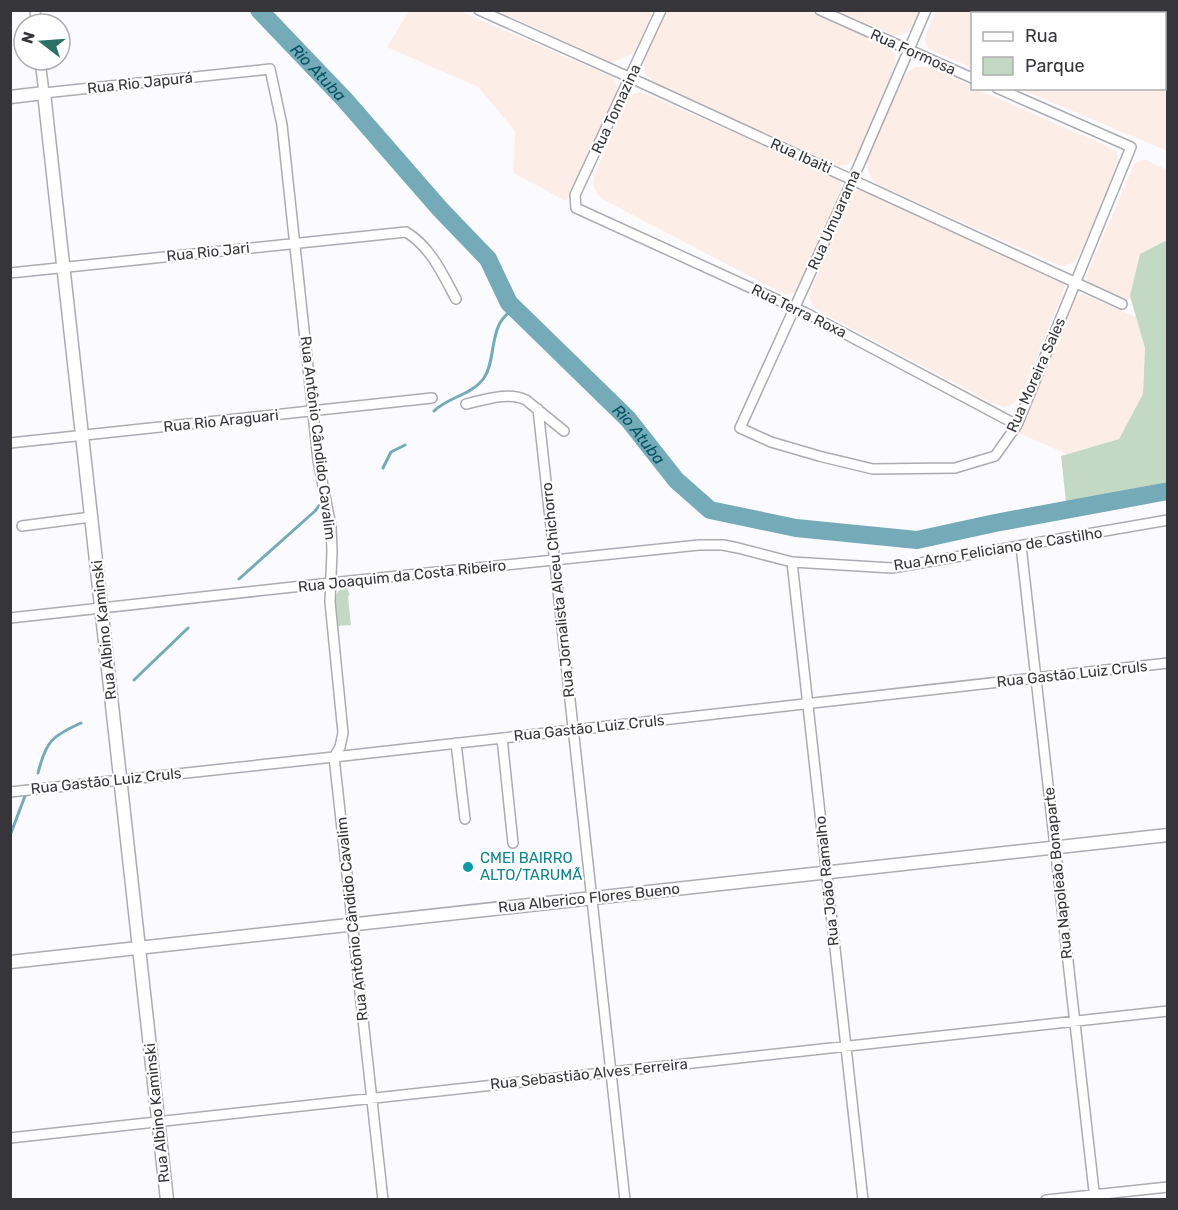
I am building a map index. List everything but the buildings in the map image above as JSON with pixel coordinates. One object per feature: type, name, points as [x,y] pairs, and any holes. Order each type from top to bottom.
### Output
[{"type":"street","name":"Rua Ibaiti","points":[[479,10],[853,179],[1122,304]]},
{"type":"street","name":"Rua Tomazina","points":[[576,208],[575,195],[661,10]]},
{"type":"street","name":"Rua Formosa","points":[[820,10],[971,78]]},
{"type":"street","name":"Rua Umuarama","points":[[741,428],[926,10]]},
{"type":"street","name":"Rua Rio Japurá","points":[[10,97],[270,69]]},
{"type":"street","name":"Rua Antônio Cândido Cavalim","points":[[270,69],[282,125],[318,460],[331,526],[330,583],[343,733],[340,747],[334,757],[383,1200]]},
{"type":"street","name":"Rua Albino Kaminski","points":[[41,72],[167,1200]]},
{"type":"street","name":"Rua Moreira Sales","points":[[741,428],[771,442],[873,469],[955,468],[995,456],[1017,425],[1131,147],[1002,90]]},
{"type":"street","name":"Rua Terra Roxa","points":[[576,208],[795,307],[1017,425]]},
{"type":"street","name":"Rua Rio Jari","points":[[10,273],[406,232],[423,245],[456,299]]},
{"type":"street","points":[[466,404],[514,396],[526,400],[564,431]]},
{"type":"street","name":"Rua Rio Araguari","points":[[10,443],[432,398]]},
{"type":"street","name":"Rua Jornalista Alceu Chichorro","points":[[538,409],[625,1200]]},
{"type":"street","points":[[22,526],[91,517]]},
{"type":"street","name":"Rua Arno Feliciano de Castilho","points":[[792,562],[892,568],[1167,520]]},
{"type":"street","name":"Rua Joaquim da Costa Ribeiro","points":[[10,618],[711,545],[738,548],[792,562]]},
{"type":"street","name":"Rua Napoleão Bonaparte","points":[[1022,546],[1094,1197]]},
{"type":"street","name":"Rua João Ramalho","points":[[792,562],[862,1200]]},
{"type":"street","name":"Rua Gastão Luiz Cruls","points":[[10,792],[1167,663]]},
{"type":"street","points":[[502,738],[513,843]]},
{"type":"street","points":[[456,743],[465,819]]},
{"type":"street","name":"Rua Alberico Flores Bueno","points":[[10,962],[1167,835]]},
{"type":"street","name":"Rua Sebastião Alves Ferreira","points":[[10,1138],[1167,1011]]},
{"type":"street","points":[[1046,1200],[1094,1197],[1167,1187]]},
{"type":"shaded area","points":[[806,10],[886,46],[895,54],[894,71],[856,157],[848,164],[836,165],[656,84],[646,75],[645,58],[666,11]]},
{"type":"shaded area","points":[[1157,10],[1160,12],[971,12],[971,68],[930,50],[925,42],[936,11]]},
{"type":"shaded area","points":[[409,11],[460,11],[615,80],[616,95],[566,201],[513,173],[515,131],[478,87],[387,47]]},
{"type":"shaded area","points":[[498,11],[653,11],[635,53],[612,63]]},
{"type":"shaded area","points":[[838,11],[920,11],[911,29],[905,34],[896,36]]},
{"type":"shaded area","points":[[1166,16],[1168,17],[1167,151],[1022,90],[1166,90]]},
{"type":"shaded area","points":[[915,67],[928,67],[971,86],[971,90],[979,90],[1116,151],[1119,159],[1118,167],[1080,254],[1074,262],[1065,266],[1058,265],[878,185],[872,180],[867,167],[867,158],[908,72]]},
{"type":"shaded area","points":[[642,92],[839,180],[841,187],[839,196],[798,288],[793,293],[785,294],[778,291],[604,200],[597,194],[593,185],[594,176],[625,104],[630,96]]},
{"type":"shaded area","points":[[1147,160],[1167,170],[1167,240],[1140,254],[1132,301],[1093,285],[1086,276],[1134,164]]},
{"type":"shaded area","points":[[861,189],[1063,279],[1065,283],[1063,293],[1022,394],[1017,401],[1004,407],[990,402],[820,312],[812,305],[810,297],[813,284],[849,201],[854,192]]},
{"type":"shaded area","points":[[1080,294],[1136,317],[1145,348],[1143,394],[1119,439],[1067,454],[1018,433],[1075,298]]},
{"type":"green space","points":[[1167,240],[1167,482],[1066,502],[1061,456],[1119,439],[1143,394],[1145,348],[1130,296],[1140,254]]},
{"type":"green space","points":[[346,586],[350,595],[348,596],[351,625],[337,626],[335,598],[337,593]]},
{"type":"waterway","name":"Rio Atuba","points":[[259,10],[345,100],[440,209],[488,259],[509,303],[628,419],[676,480],[710,510],[796,528],[917,540],[1168,491]]},
{"type":"waterway","points":[[434,411],[446,402],[467,392],[484,378],[499,325],[514,307]]},
{"type":"waterway","points":[[383,468],[391,452],[405,445]]},
{"type":"waterway","points":[[239,579],[315,511],[323,501]]},
{"type":"waterway","points":[[134,680],[188,628]]},
{"type":"waterway","points":[[38,773],[47,747],[52,741],[63,732],[81,723]]},
{"type":"waterway","points":[[11,833],[25,796]]},
{"type":"place","name":"CMEI BAIRRO ALTO/TARUMÃ","points":[[468,867]]}]
